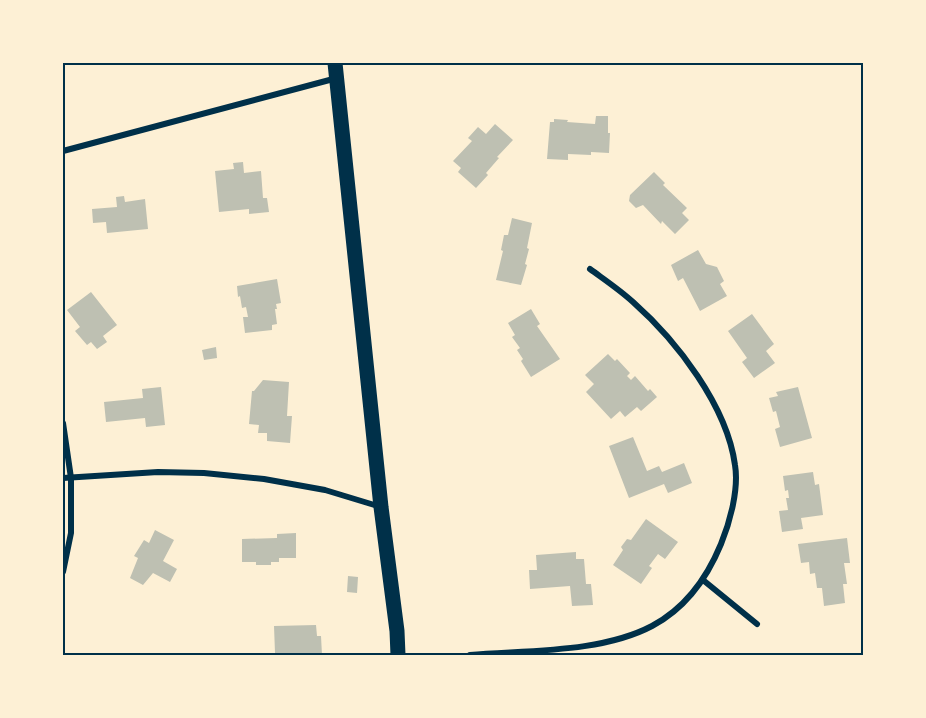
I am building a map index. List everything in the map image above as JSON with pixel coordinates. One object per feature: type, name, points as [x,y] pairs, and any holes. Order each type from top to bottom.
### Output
[{"type":"main road","points":[[336,70],[398,655]]},
{"type":"street","points":[[63,150],[336,70]]},
{"type":"street","points":[[470,655],[572,647],[620,639],[653,625],[699,588],[727,531],[733,503],[736,466],[728,433],[711,396],[681,353],[634,303],[590,269]]},
{"type":"street","points":[[63,423],[71,478],[71,533],[63,572]]},
{"type":"street","points":[[63,478],[158,472],[204,473],[254,478],[325,490],[381,507]]},
{"type":"street","points":[[703,580],[757,624]]},
{"type":"building","points":[[596,116],[608,116],[609,153],[568,154],[568,160],[547,159],[550,122],[554,122],[554,119],[595,124]]},
{"type":"building","points":[[495,124],[513,140],[497,157],[499,158],[486,173],[488,175],[476,188],[458,172],[461,168],[453,161],[472,141],[468,138],[478,127],[486,134]]},
{"type":"building","points":[[243,162],[244,173],[261,171],[263,198],[267,198],[269,212],[249,214],[249,209],[219,212],[215,171],[234,169],[233,163]]},
{"type":"building","points":[[654,172],[665,183],[663,185],[687,208],[682,213],[689,220],[675,234],[662,221],[661,224],[643,205],[636,208],[629,201],[630,195]]},
{"type":"building","points":[[124,196],[125,202],[145,199],[148,229],[107,233],[106,222],[93,223],[92,209],[117,207],[116,197]]},
{"type":"building","points":[[512,218],[532,223],[525,264],[527,265],[521,285],[496,280],[503,251],[501,250],[504,235],[508,235]]},
{"type":"building","points":[[698,250],[706,264],[717,267],[724,281],[720,284],[727,296],[700,311],[683,278],[678,281],[671,265]]},
{"type":"building","points":[[277,279],[281,303],[276,304],[277,309],[275,309],[277,324],[272,325],[272,330],[245,333],[243,317],[248,317],[246,307],[242,308],[240,296],[238,297],[237,286]]},
{"type":"building","points":[[91,292],[117,325],[103,336],[107,342],[97,349],[91,342],[87,345],[75,331],[80,327],[67,310]]},
{"type":"building","points":[[531,309],[540,324],[537,326],[560,359],[531,377],[521,361],[523,359],[517,350],[520,348],[512,337],[515,335],[508,323]]},
{"type":"building","points":[[752,314],[774,344],[766,351],[775,363],[754,378],[742,362],[747,358],[728,331]]},
{"type":"building","points":[[216,347],[217,358],[204,360],[202,350]]},
{"type":"building","points":[[608,354],[615,361],[617,359],[630,373],[627,376],[631,380],[635,376],[648,391],[650,389],[657,397],[641,411],[637,407],[625,417],[620,411],[611,419],[586,392],[594,384],[585,375]]},
{"type":"building","points":[[263,380],[289,382],[287,416],[292,416],[290,443],[267,441],[267,433],[258,433],[259,425],[249,424],[252,391]]},
{"type":"building","points":[[161,387],[165,425],[146,427],[145,418],[106,422],[104,402],[143,398],[142,389]]},
{"type":"building","points":[[798,387],[812,438],[780,447],[775,429],[780,427],[776,411],[773,412],[769,398],[778,396],[776,392]]},
{"type":"building","points":[[633,437],[647,471],[659,466],[662,472],[684,463],[692,483],[668,493],[664,484],[629,498],[609,446]]},
{"type":"building","points":[[813,472],[815,485],[819,484],[823,515],[801,518],[803,529],[782,532],[779,511],[788,510],[786,498],[789,498],[788,490],[785,491],[783,476]]},
{"type":"building","points":[[646,519],[678,542],[665,559],[658,554],[649,566],[652,568],[641,584],[613,565],[623,550],[621,547],[627,539],[631,540]]},
{"type":"building","points":[[155,530],[174,540],[163,561],[177,569],[170,582],[153,573],[143,585],[130,578],[138,558],[134,556],[144,540],[149,543]]},
{"type":"building","points":[[296,533],[296,558],[279,558],[279,562],[271,562],[271,565],[242,562],[242,539],[277,538],[277,534]]},
{"type":"building","points":[[847,538],[850,563],[844,563],[847,584],[843,584],[845,603],[824,606],[822,588],[817,588],[815,573],[810,574],[809,562],[801,563],[798,544]]},
{"type":"building","points":[[576,552],[576,559],[584,559],[586,584],[591,584],[593,605],[572,606],[570,586],[530,589],[529,570],[537,570],[536,555]]},
{"type":"building","points":[[348,576],[358,577],[357,593],[347,592]]},
{"type":"building","points":[[316,625],[317,636],[321,636],[322,655],[279,655],[275,653],[274,626]]}]
